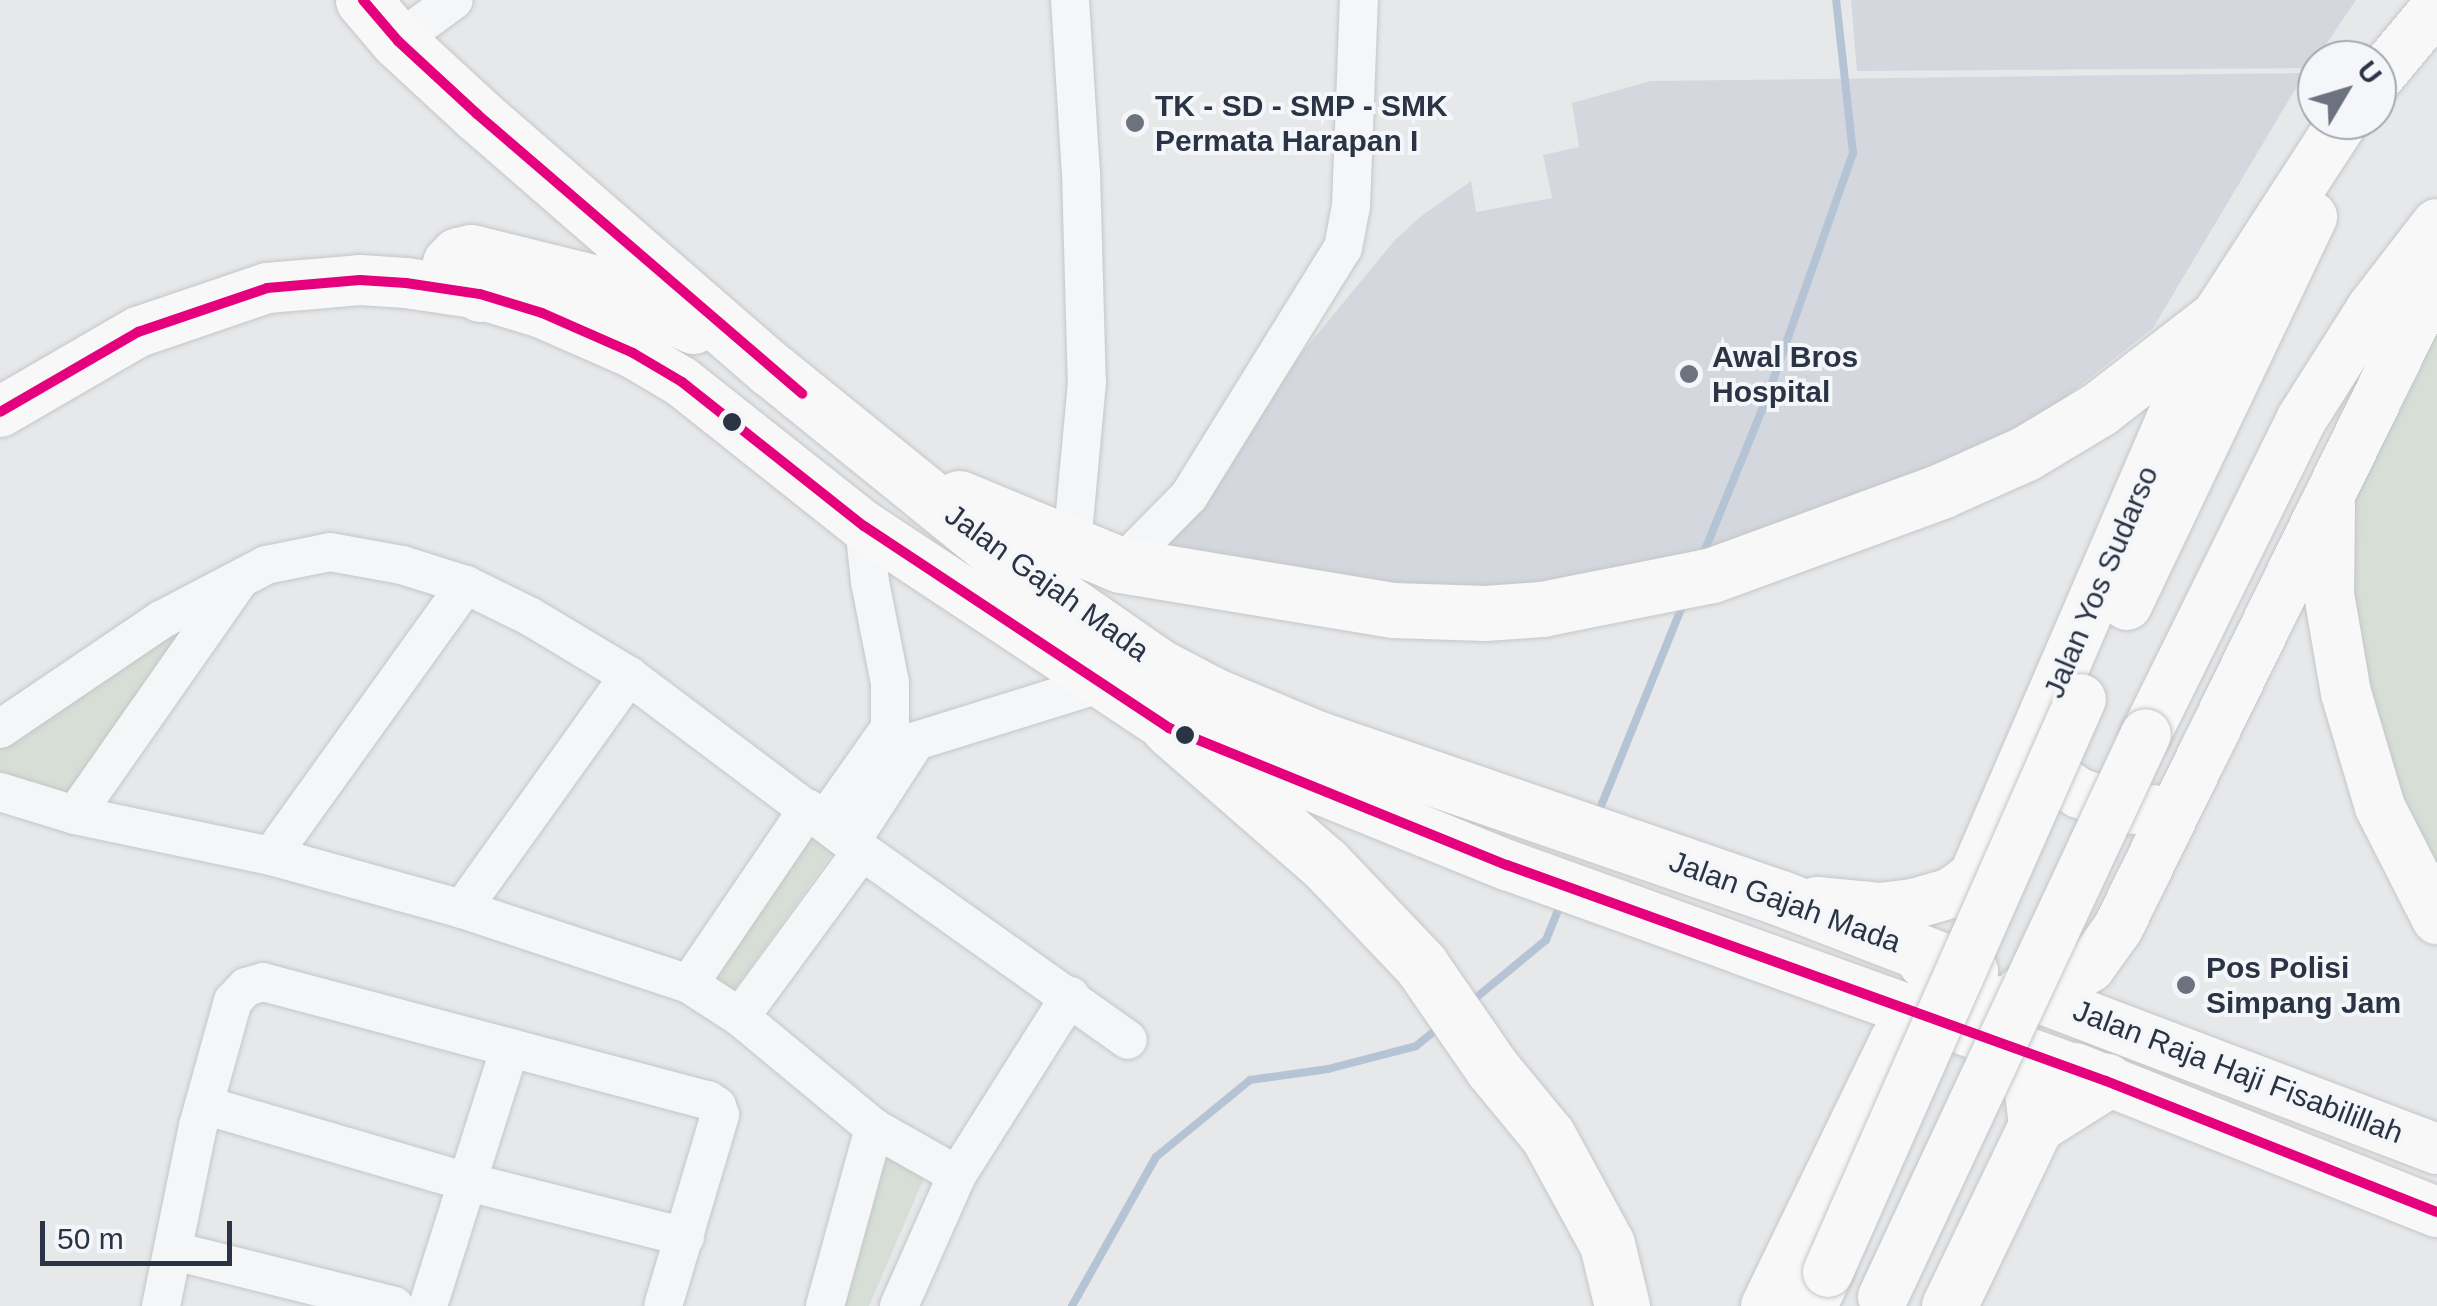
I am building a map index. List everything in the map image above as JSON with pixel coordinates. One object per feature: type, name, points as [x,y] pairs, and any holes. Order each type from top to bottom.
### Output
[{"type":"highway","name":"Jalan Gajah Mada","points":[[363,0],[398,40],[772,370],[1010,563],[1110,636],[1213,695],[1307,761],[1520,805],[1778,897],[1884,938],[2001,1010]]},
{"type":"highway","points":[[480,294],[451,274],[450,262],[458,255],[471,252],[600,284],[673,315],[772,370]]},
{"type":"highway","points":[[877,453],[969,504],[1097,555],[1393,610],[1484,613],[1594,600],[1712,575],[1822,538],[2026,453],[2098,409],[2214,320]]},
{"type":"highway","points":[[1169,728],[1362,899],[1422,965],[1492,1068],[1548,1136],[1606,1244],[1622,1306]]},
{"type":"highway","points":[[1768,1306],[1896,1042],[2001,1010],[2031,1084],[2036,1125]]},
{"type":"highway","points":[[1956,1290],[2036,1125],[2106,1081]]},
{"type":"highway","points":[[1814,1215],[1849,1200],[1892,1201],[1930,1224],[1948,1244],[1956,1290]]},
{"type":"main road","points":[[2397,55],[2437,8]]},
{"type":"main road","name":"Jalan Yos Sudarso","points":[[2001,1010],[1956,951],[1952,926],[2214,320],[2331,140]]},
{"type":"main road","points":[[1820,1289],[2081,699],[2334,170],[2339,140]]},
{"type":"main road","points":[[1881,1302],[2146,734],[2301,420],[2372,308],[2437,224]]},
{"type":"main road","points":[[2001,1010],[2090,967],[2118,928],[2437,276]]},
{"type":"main road","name":"Jalan Gajah Mada","points":[[0,412],[138,332],[268,288],[360,280],[480,294],[584,330],[682,382],[864,526],[1169,728],[1307,761],[1507,865],[1859,991],[2001,1010]]},
{"type":"main road","points":[[2332,484],[2329,594],[2346,693],[2380,806],[2437,920]]},
{"type":"main road","points":[[2033,742],[2052,775],[2078,793],[2122,808],[2174,810]]},
{"type":"main road","points":[[1778,897],[1892,908],[1950,894],[1974,876]]},
{"type":"main road","name":"Jalan Raja Haji Fisabilillah","points":[[2001,1010],[2106,1081],[2437,1212]]},
{"type":"main road","name":"Jalan Raja Haji Fisabilillah","points":[[2001,1010],[2437,1149]]},
{"type":"street","points":[[398,40],[454,0]]},
{"type":"street","points":[[1070,0],[1097,555],[1189,496],[1343,248],[1351,206],[1359,0]]},
{"type":"street","points":[[864,526],[870,582],[903,735]]},
{"type":"street","points":[[0,728],[161,620],[243,575],[284,560],[330,552],[402,565],[466,585],[546,625],[628,676],[1128,1040]]},
{"type":"street","points":[[75,814],[243,575]]},
{"type":"street","points":[[271,856],[466,585]]},
{"type":"street","points":[[462,909],[628,676]]},
{"type":"street","points":[[740,1017],[837,830],[903,735],[1099,684]]},
{"type":"street","points":[[0,792],[75,814],[271,856],[462,909],[689,984],[740,1017],[874,1128],[957,1175]]},
{"type":"street","points":[[689,984],[837,830]]},
{"type":"street","points":[[160,1306],[204,1105],[234,1000],[254,984],[264,982],[708,1100],[717,1106],[720,1114],[662,1306]]},
{"type":"street","points":[[898,1306],[957,1175],[1070,996]]},
{"type":"street","points":[[428,1306],[510,1048]]},
{"type":"street","points":[[204,1105],[468,1182],[685,1237]]},
{"type":"street","points":[[825,1306],[874,1128]]},
{"type":"street","points":[[1597,1306],[1606,1244]]},
{"type":"street","points":[[174,1251],[394,1306]]},
{"type":"shaded area","points":[[1851,0],[2356,0],[2329,40],[2297,40],[2297,68],[1857,71]]},
{"type":"shaded area","name":"Awal Bros Hospital","points":[[2297,73],[2297,86],[2153,328],[2035,421],[1908,487],[1627,584],[1445,595],[1145,544],[1394,241],[1420,217],[1471,181],[1476,212],[1552,198],[1543,155],[1579,147],[1572,103],[1651,81]]},
{"type":"shaded area","points":[[2437,238],[2437,922],[2409,865],[2352,618],[2342,496]]},
{"type":"shaded area","points":[[201,614],[73,797],[0,779],[0,739]]},
{"type":"shaded area","points":[[795,811],[839,844],[732,993],[687,973]]},
{"type":"shaded area","points":[[872,1141],[927,1171],[869,1306],[826,1306]]},
{"type":"waterway","points":[[1702,557],[1765,403],[1853,153],[1836,0]]},
{"type":"waterway","points":[[1597,816],[1684,602]]},
{"type":"waterway","points":[[1472,1001],[1546,940],[1561,903]]},
{"type":"waterway","points":[[1072,1306],[1156,1157],[1250,1080],[1328,1069],[1416,1046],[1441,1026]]},
{"type":"transit line","points":[[363,0],[398,41],[477,114],[802,394]]},
{"type":"transit line","points":[[0,412],[138,332],[267,288],[360,280],[406,283],[480,294],[542,313],[633,353],[682,382],[864,526],[1169,728],[1507,865],[2106,1081],[2437,1212]]},
{"type":"place","name":"TK - SD - SMP - SMK Permata Harapan I","points":[[1135,123]]},
{"type":"place","name":"Awal Bros Hospital","points":[[1689,374]]},
{"type":"place","name":"Pos Polisi Simpang Jam","points":[[2186,985]]}]
